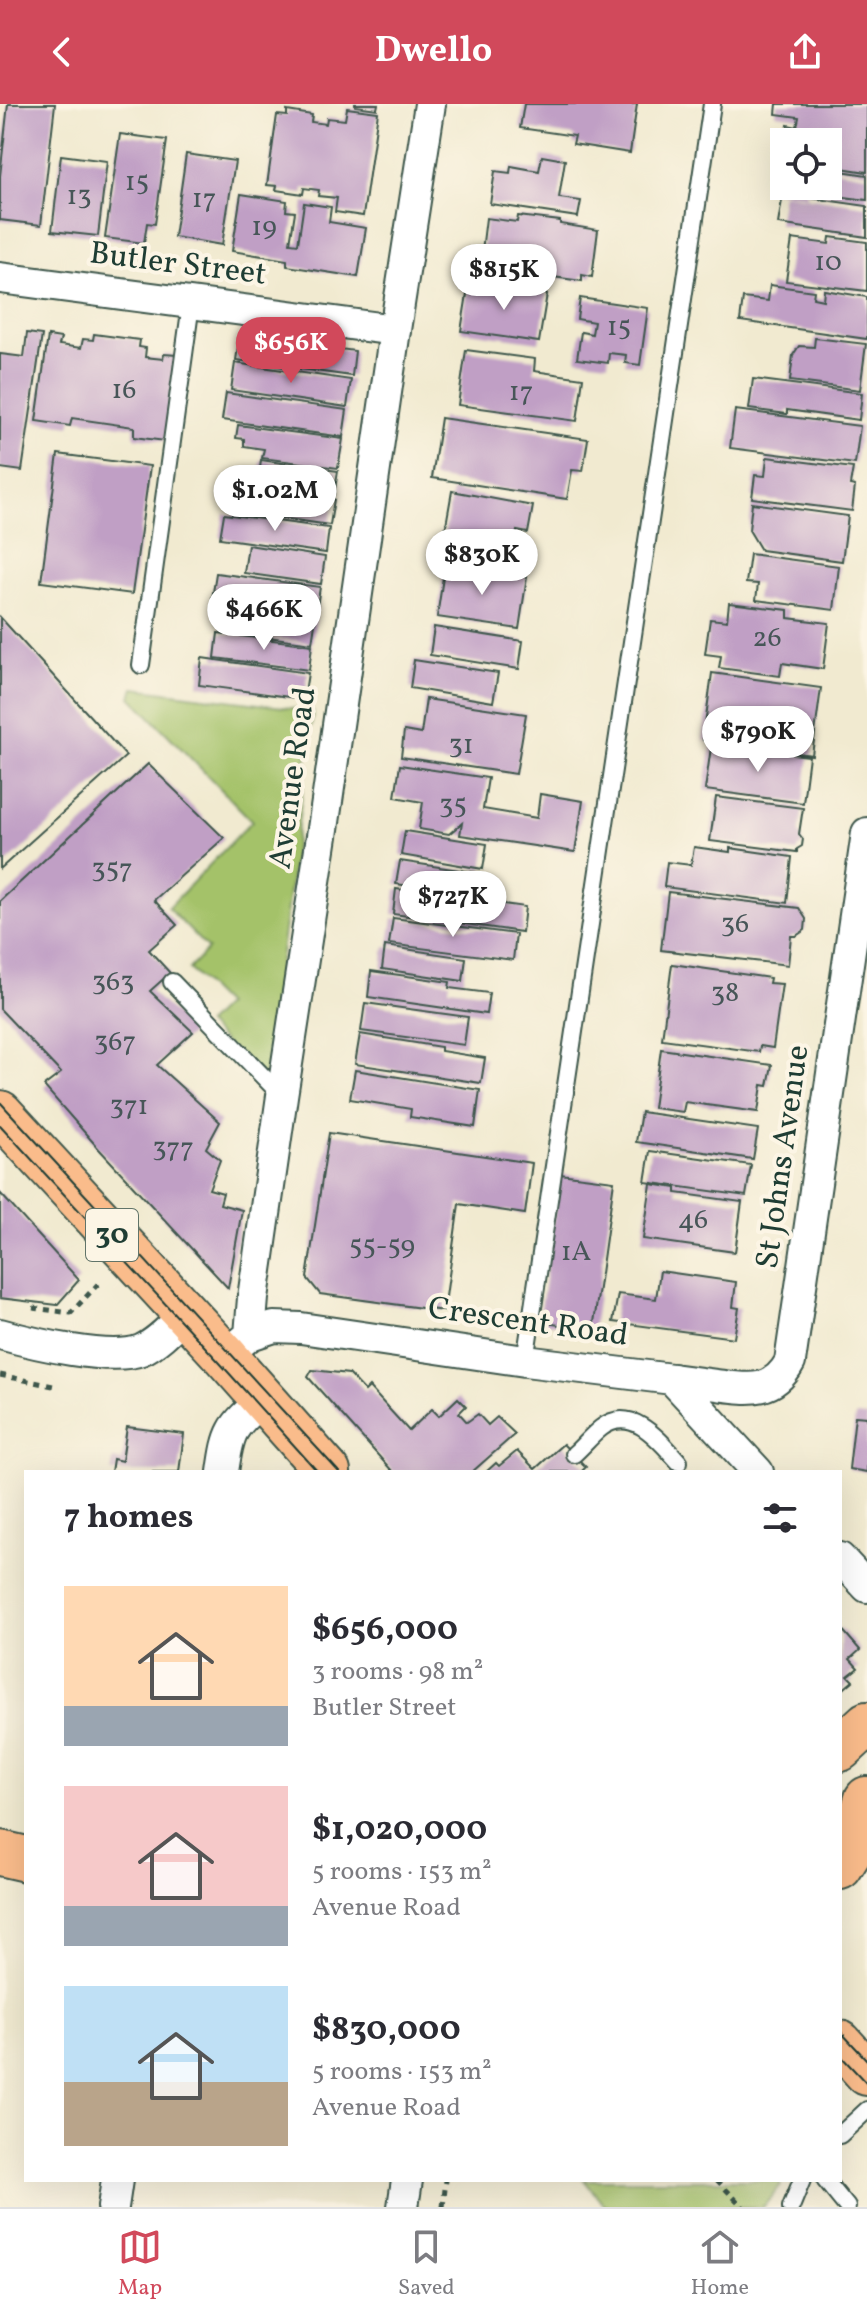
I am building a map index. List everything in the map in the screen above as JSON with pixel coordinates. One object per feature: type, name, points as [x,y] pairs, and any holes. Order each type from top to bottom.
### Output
[{"type":"main road","name":"30","points":[[0,1113],[184,1315],[238,1346],[263,1399],[326,1470]]},
{"type":"main road","points":[[842,1747],[867,1724]]},
{"type":"main road","points":[[842,1802],[867,1781]]},
{"type":"main road","points":[[842,1864],[852,1848],[867,1799]]},
{"type":"main road","points":[[0,1847],[24,1849]]},
{"type":"main road","points":[[0,1853],[24,1859]]},
{"type":"main road","points":[[842,2045],[867,2073]]},
{"type":"street","name":"Avenue Road","points":[[238,1346],[253,1298],[430,104]]},
{"type":"street","name":"Butler Street","points":[[0,278],[395,330]]},
{"type":"street","name":"St Johns Avenue","points":[[672,1379],[748,1389],[763,1387],[785,1372],[790,1362],[867,833]]},
{"type":"street","points":[[0,1334],[61,1348],[130,1353],[147,1347],[184,1315]]},
{"type":"street","name":"Crescent Road","points":[[238,1346],[271,1327],[290,1327],[672,1379]]},
{"type":"street","points":[[672,1379],[756,1470]]},
{"type":"street","points":[[223,1470],[227,1440],[233,1429],[263,1399]]},
{"type":"street","points":[[842,1560],[867,1587]]},
{"type":"street","points":[[113,2207],[117,2182]]},
{"type":"street","points":[[403,2207],[407,2182]]},
{"type":"lane","points":[[525,1361],[712,104]]},
{"type":"lane","points":[[141,665],[191,304]]},
{"type":"lane","points":[[172,982],[282,1096]]},
{"type":"lane","points":[[574,1454],[611,1422],[624,1421],[651,1430],[679,1462]]},
{"type":"lane","points":[[842,2133],[867,2110]]},
{"type":"lane","points":[[791,2207],[801,2182]]},
{"type":"lane","points":[[827,2182],[847,2207]]},
{"type":"path","points":[[28,1308],[71,1313],[98,1284]]},
{"type":"path","points":[[0,1375],[53,1386]]},
{"type":"path","points":[[443,2207],[446,2182]]},
{"type":"path","points":[[719,2182],[743,2207]]},
{"type":"green space","points":[[134,688],[313,711],[264,1082],[206,1024],[225,1005],[189,969],[208,949],[168,908],[252,821],[131,697]]},
{"type":"green space","points":[[586,2182],[779,2182],[781,2185],[763,2207],[606,2207]]},
{"type":"building","points":[[8,104],[55,104],[41,225],[0,220],[0,176]]},
{"type":"building","points":[[355,104],[378,104],[377,109]]},
{"type":"building","points":[[524,104],[637,104],[630,153],[573,144],[575,136],[520,128]]},
{"type":"building","points":[[777,104],[867,104],[867,172],[842,168],[842,128],[787,128],[788,125],[797,127],[799,117],[776,114]]},
{"type":"building","points":[[347,108],[378,112],[363,216],[335,212],[337,198],[318,196],[319,190],[304,188],[303,194],[276,190],[277,186],[267,185],[277,115],[287,116],[287,111],[312,115],[311,122],[326,124],[327,118],[345,120]]},
{"type":"building","points":[[120,134],[167,140],[155,224],[147,223],[144,243],[105,238]]},
{"type":"building","points":[[186,154],[235,161],[222,245],[174,237]]},
{"type":"building","points":[[61,155],[107,161],[98,236],[52,231]]},
{"type":"building","points":[[542,156],[565,160],[559,198],[581,201],[578,217],[490,204],[495,171],[510,173],[511,166],[539,171]]},
{"type":"building","points":[[842,171],[867,175],[867,200],[842,197]]},
{"type":"building","points":[[241,194],[287,201],[286,211],[295,212],[290,243],[298,244],[304,203],[331,207],[329,222],[366,228],[358,277],[287,266],[287,260],[232,251]]},
{"type":"building","points":[[782,200],[825,200],[867,206],[867,237],[778,224]]},
{"type":"building","points":[[518,216],[598,230],[592,277],[582,275],[582,281],[480,267],[486,218],[517,222]]},
{"type":"building","points":[[830,237],[867,242],[867,291],[786,281],[792,239],[829,244]]},
{"type":"building","points":[[469,282],[547,294],[539,342],[461,331]]},
{"type":"building","points":[[770,285],[814,291],[813,298],[823,300],[824,290],[867,297],[867,339],[740,321],[743,298],[768,301]]},
{"type":"building","points":[[580,298],[648,308],[640,365],[625,363],[626,355],[609,353],[608,363],[577,359],[581,332],[592,334],[594,322],[577,319]]},
{"type":"building","points":[[27,333],[42,335],[22,471],[0,468],[0,354],[24,357]]},
{"type":"building","points":[[94,334],[140,340],[139,347],[146,348],[145,357],[163,359],[164,354],[177,355],[165,441],[134,437],[134,427],[72,418],[70,426],[36,421],[48,336],[61,338],[59,345],[81,348],[83,339],[93,340]]},
{"type":"building","points":[[240,335],[355,351],[352,376],[236,360]]},
{"type":"building","points":[[815,338],[866,344],[860,390],[790,381],[793,355],[799,346],[814,347]]},
{"type":"building","points":[[466,350],[535,359],[534,371],[583,378],[577,421],[458,405]]},
{"type":"building","points":[[235,363],[351,380],[347,407],[231,390]]},
{"type":"building","points":[[753,379],[862,393],[859,420],[787,410],[787,414],[749,409]]},
{"type":"building","points":[[226,393],[347,410],[343,437],[222,420]]},
{"type":"building","points":[[735,410],[860,426],[855,464],[730,448]]},
{"type":"building","points":[[441,418],[588,439],[583,471],[572,470],[567,499],[432,478]]},
{"type":"building","points":[[238,425],[343,439],[338,468],[262,458],[264,449],[244,446],[244,439],[236,438]]},
{"type":"building","points":[[58,454],[150,466],[132,594],[41,582]]},
{"type":"building","points":[[767,457],[853,468],[850,485],[855,486],[852,511],[752,498],[755,475],[765,476]]},
{"type":"building","points":[[261,460],[338,471],[334,495],[258,485]]},
{"type":"building","points":[[257,488],[334,499],[330,525],[253,514]]},
{"type":"building","points":[[452,491],[533,506],[528,533],[517,531],[513,555],[443,542]]},
{"type":"building","points":[[752,503],[848,516],[842,561],[761,550],[749,530]]},
{"type":"building","points":[[224,514],[329,528],[326,553],[220,538]]},
{"type":"building","points":[[248,545],[325,557],[321,584],[244,573]]},
{"type":"building","points":[[750,554],[839,566],[834,610],[756,600],[758,584],[746,583]]},
{"type":"building","points":[[445,564],[527,577],[519,629],[437,617]]},
{"type":"building","points":[[216,573],[320,587],[316,613],[212,599]]},
{"type":"building","points":[[729,603],[788,610],[788,618],[829,623],[823,669],[782,663],[780,676],[719,668],[721,656],[705,654],[710,619],[727,621]]},
{"type":"building","points":[[235,606],[316,617],[312,643],[231,632]]},
{"type":"building","points":[[0,617],[126,756],[0,869]]},
{"type":"building","points":[[434,627],[523,641],[519,669],[430,655]]},
{"type":"building","points":[[218,633],[312,645],[309,670],[215,658]]},
{"type":"building","points":[[202,658],[308,673],[304,699],[199,685]]},
{"type":"building","points":[[414,660],[498,673],[493,702],[410,688]]},
{"type":"building","points":[[712,673],[821,688],[812,755],[703,740]]},
{"type":"building","points":[[426,699],[526,714],[516,774],[401,757],[404,731],[421,734]]},
{"type":"building","points":[[711,747],[809,756],[803,803],[705,790]]},
{"type":"building","points":[[148,764],[224,838],[154,900],[177,925],[149,950],[170,973],[150,991],[193,1032],[157,1065],[220,1122],[206,1148],[220,1160],[209,1189],[223,1193],[220,1204],[242,1210],[228,1288],[44,1086],[61,1073],[0,1009],[0,901]]},
{"type":"building","points":[[400,765],[488,778],[483,809],[537,818],[540,794],[583,801],[575,852],[460,835],[462,823],[449,834],[419,829],[423,802],[395,797]]},
{"type":"building","points":[[716,797],[803,808],[799,834],[803,839],[802,846],[797,852],[710,841]]},
{"type":"building","points":[[405,831],[487,844],[483,869],[401,855]]},
{"type":"building","points":[[694,847],[730,852],[730,848],[792,857],[787,903],[664,887],[667,862],[691,865]]},
{"type":"building","points":[[400,861],[479,873],[475,896],[396,884]]},
{"type":"building","points":[[396,889],[525,907],[522,932],[393,914]]},
{"type":"building","points":[[668,892],[799,908],[806,919],[805,930],[791,936],[788,965],[661,950]]},
{"type":"building","points":[[393,918],[516,934],[513,960],[389,944]]},
{"type":"building","points":[[385,946],[466,958],[463,981],[382,969]]},
{"type":"building","points":[[672,964],[770,978],[769,983],[782,984],[773,1048],[760,1046],[759,1052],[662,1039]]},
{"type":"building","points":[[371,971],[450,982],[449,988],[489,993],[486,1014],[368,997]]},
{"type":"building","points":[[365,1003],[468,1017],[464,1045],[361,1031]]},
{"type":"building","points":[[360,1034],[441,1047],[441,1051],[485,1058],[481,1083],[355,1064]]},
{"type":"building","points":[[661,1049],[772,1065],[768,1086],[762,1085],[758,1112],[685,1102],[683,1112],[653,1108]]},
{"type":"building","points":[[355,1070],[480,1090],[475,1127],[410,1117],[411,1109],[350,1099]]},
{"type":"building","points":[[641,1112],[758,1129],[753,1159],[636,1142]]},
{"type":"building","points":[[329,1133],[532,1163],[525,1214],[459,1204],[444,1311],[320,1294],[307,1278]]},
{"type":"building","points":[[650,1151],[751,1165],[746,1196],[645,1182]]},
{"type":"building","points":[[560,1174],[614,1181],[593,1330],[539,1322]]},
{"type":"building","points":[[651,1184],[676,1188],[676,1193],[742,1202],[735,1252],[643,1239]]},
{"type":"building","points":[[0,1193],[79,1280],[57,1305],[0,1298]]},
{"type":"building","points":[[660,1271],[736,1282],[733,1307],[739,1308],[734,1338],[613,1322],[618,1294],[656,1299]]},
{"type":"building","points":[[312,1370],[349,1374],[365,1391],[369,1387],[409,1431],[432,1409],[439,1416],[458,1398],[466,1406],[459,1413],[467,1422],[478,1414],[488,1425],[497,1417],[515,1434],[474,1470],[391,1470],[308,1377]]},
{"type":"building","points":[[855,1416],[867,1417],[867,1472],[849,1469]]},
{"type":"building","points":[[127,1427],[184,1434],[179,1470],[111,1470],[113,1459],[122,1461]]},
{"type":"building","points":[[563,1444],[586,1467],[583,1470],[488,1470],[496,1463],[499,1466],[517,1451],[535,1469]]},
{"type":"building","points":[[842,1629],[860,1650],[850,1659],[858,1668],[848,1676],[853,1681],[842,1690]]},
{"type":"tram line","points":[[0,1102],[337,1470]]},
{"type":"tram line","points":[[0,1125],[316,1470]]},
{"type":"tram line","points":[[842,2033],[867,2060]]},
{"type":"tram line","points":[[842,2057],[867,2084]]}]
